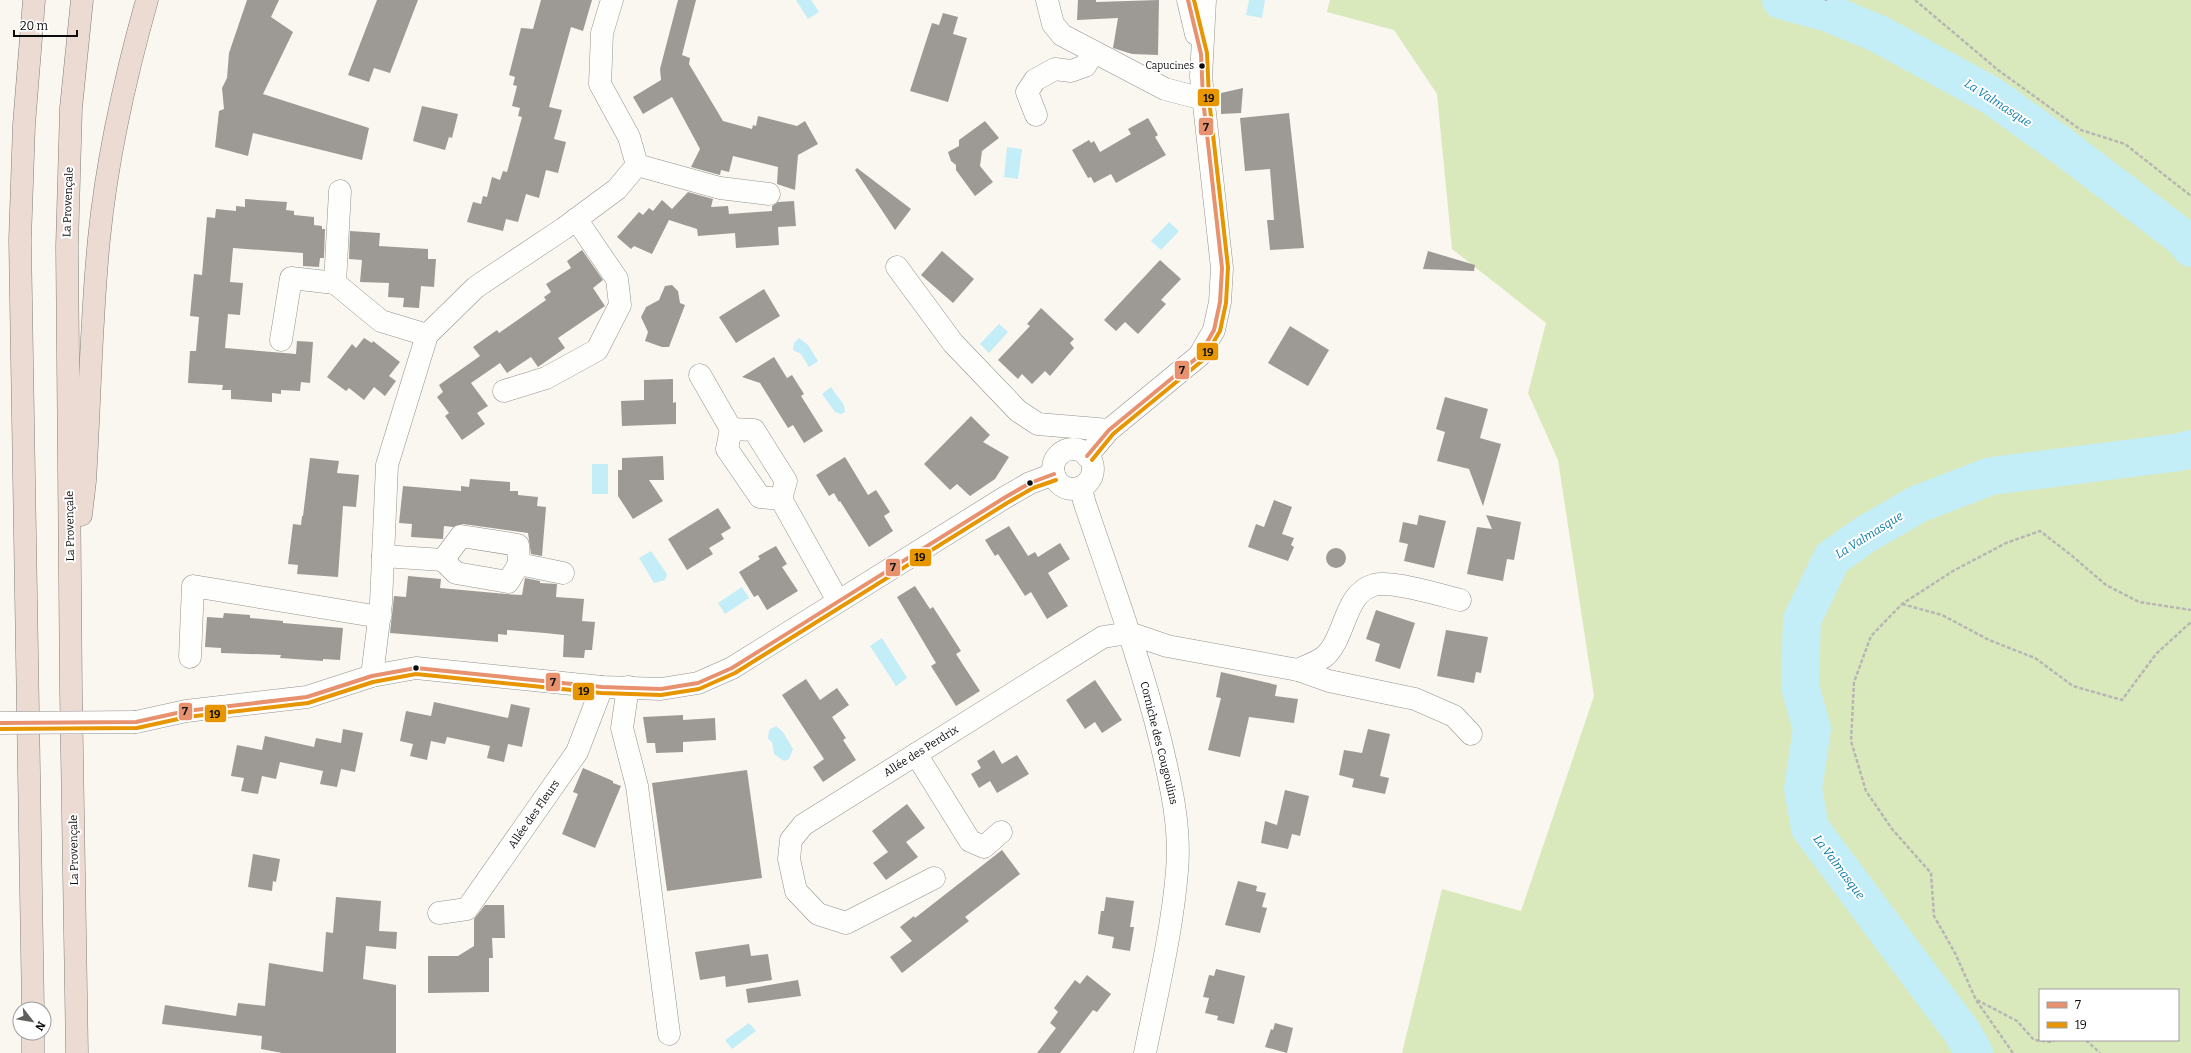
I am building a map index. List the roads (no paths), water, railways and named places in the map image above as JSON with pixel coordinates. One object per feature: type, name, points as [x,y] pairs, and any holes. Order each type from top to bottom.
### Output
[{"type":"highway","points":[[33,1001],[20,240],[24,125],[34,0]]},
{"type":"highway","name":"La Provençale","points":[[78,1053],[70,594],[67,246],[71,108],[82,0]]},
{"type":"highway","points":[[70,594],[85,481],[99,240],[112,150],[131,59],[147,0]]},
{"type":"highway","points":[[33,1041],[33,1053]]},
{"type":"street","points":[[612,0],[602,33],[600,84],[629,137],[637,165]]},
{"type":"street","points":[[1047,0],[1053,24],[1062,35],[1165,89],[1203,99]]},
{"type":"street","points":[[1188,0],[1201,54]]},
{"type":"street","points":[[1087,456],[1109,430],[1199,356],[1214,330],[1220,302],[1222,268],[1203,99],[1201,54],[1205,0]]},
{"type":"street","points":[[1036,115],[1027,92],[1035,80],[1055,69],[1071,71],[1085,66],[1094,52]]},
{"type":"street","points":[[637,165],[720,188],[769,194]]},
{"type":"street","points":[[372,676],[380,617],[387,465],[427,335],[476,287],[576,219],[617,189],[637,165]]},
{"type":"street","points":[[336,283],[340,191]]},
{"type":"street","points":[[504,391],[546,378],[597,350],[620,305],[617,279],[576,219]]},
{"type":"street","points":[[897,267],[953,343],[1018,411],[1038,424],[1109,430]]},
{"type":"street","points":[[281,340],[291,278],[336,283],[381,320],[427,335]]},
{"type":"street","points":[[700,375],[731,429],[728,449],[760,497],[781,498]]},
{"type":"street","points":[[731,429],[754,430],[786,481],[781,498],[838,601]]},
{"type":"street","points":[[1076,450],[1087,456],[1091,461],[1092,473],[1086,484],[1081,488],[1074,489],[1062,486],[1054,474],[1055,461],[1064,452],[1076,450]]},
{"type":"street","points":[[0,724],[136,722],[186,711],[307,697],[372,676],[416,668],[602,687],[661,689],[698,683],[732,668],[1004,498],[1030,483],[1054,474]]},
{"type":"street","name":"Corniche des Cougoulins","points":[[1081,488],[1084,501],[1129,633],[1152,710],[1175,801],[1177,870],[1165,955],[1145,1053]]},
{"type":"street","points":[[383,556],[443,560],[456,573],[508,582],[519,564],[518,545],[461,536],[443,560]]},
{"type":"street","points":[[519,564],[563,573]]},
{"type":"street","points":[[1298,670],[1325,656],[1338,637],[1355,597],[1373,585],[1392,585],[1460,600]]},
{"type":"street","points":[[190,657],[193,586],[380,617]]},
{"type":"street","points":[[1129,633],[1167,646],[1298,670],[1329,681],[1415,700],[1454,716],[1471,734]]},
{"type":"street","name":"Allée des Perdrix","points":[[934,878],[846,923],[818,914],[796,891],[789,859],[791,840],[803,825],[1102,637],[1129,633]]},
{"type":"street","name":"Allée des Fleurs","points":[[439,913],[467,909],[577,752],[602,687]]},
{"type":"street","points":[[628,687],[622,728],[637,786],[669,1034]]},
{"type":"street","points":[[916,754],[970,841],[984,847],[1001,832]]},
{"type":"water","points":[[796,0],[811,0],[819,12],[808,19]]},
{"type":"water","points":[[1249,0],[1265,0],[1262,18],[1246,15]]},
{"type":"water","points":[[1007,147],[1022,149],[1018,179],[1004,177]]},
{"type":"water","points":[[1169,222],[1179,231],[1161,250],[1151,241]]},
{"type":"water","points":[[999,324],[1008,332],[989,353],[980,344]]},
{"type":"water","points":[[799,338],[808,345],[818,361],[809,367],[801,354],[793,350],[794,343]]},
{"type":"water","points":[[831,387],[844,405],[845,412],[841,414],[835,412],[822,394]]},
{"type":"water","points":[[592,464],[608,464],[608,494],[592,494]]},
{"type":"water","points":[[651,551],[667,574],[665,580],[654,583],[639,558]]},
{"type":"water","points":[[742,587],[749,598],[725,614],[718,603]]},
{"type":"water","points":[[882,638],[907,678],[896,686],[870,646]]},
{"type":"water","points":[[776,726],[783,732],[793,749],[789,759],[784,761],[774,754],[772,742],[768,739],[769,730]]},
{"type":"water","points":[[749,1023],[756,1031],[732,1049],[725,1040]]},
{"type":"waterway","name":"La Valmasque","points":[[1781,0],[1828,13],[1879,34],[1992,96],[2066,149],[2183,238],[2191,248]]},
{"type":"waterway","name":"La Valmasque","points":[[1974,1053],[1962,1032],[1810,828],[1803,789],[1812,729],[1800,686],[1802,620],[1832,558],[1866,534],[1918,504],[1991,476],[2180,452],[2191,449]]},
{"type":"place","name":"Capucines","points":[[1202,66]]}]
